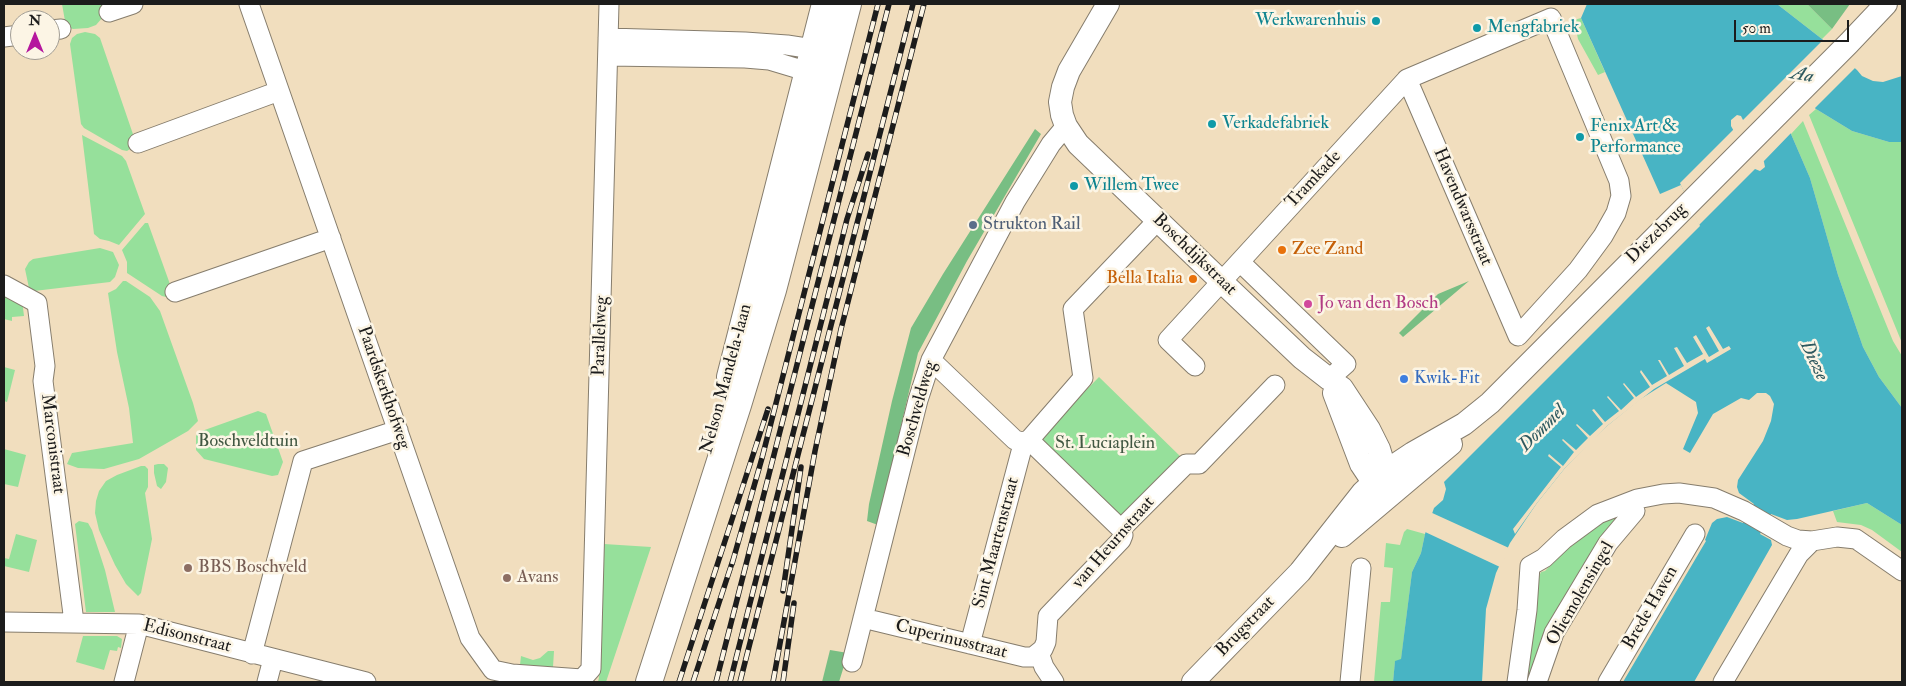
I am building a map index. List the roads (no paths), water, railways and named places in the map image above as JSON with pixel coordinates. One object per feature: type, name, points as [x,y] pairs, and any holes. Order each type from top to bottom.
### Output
[{"type":"main road","name":"Nelson Mandela-laan","points":[[649,682],[773,290],[821,63],[825,4]]},
{"type":"main road","name":"Nelson Mandela-laan","points":[[632,682],[723,402],[821,63],[848,4]]},
{"type":"street","points":[[109,12],[133,4]]},
{"type":"street","name":"Paardskerkhofweg","points":[[249,4],[470,638],[491,676],[512,674],[582,679],[591,669]]},
{"type":"street","name":"Parallelweg","points":[[591,669],[609,4]]},
{"type":"street","points":[[1066,126],[1060,102],[1063,87],[1069,71],[1108,4]]},
{"type":"street","name":"Diezebrug","points":[[1383,487],[1413,453],[1464,424],[1490,403],[1886,4]]},
{"type":"street","name":"Havendwarsstraat","points":[[1551,18],[1618,181],[1621,196],[1616,213],[1603,236],[1578,270],[1518,336],[1407,79],[1551,18]]},
{"type":"street","points":[[608,47],[745,42],[821,63]]},
{"type":"street","name":"Tramkade","points":[[1195,366],[1168,340],[1407,79]]},
{"type":"street","points":[[138,143],[279,91]]},
{"type":"street","name":"Boschdijkstraat","points":[[1066,126],[1078,144],[1302,358],[1342,388],[1379,448],[1383,487]]},
{"type":"street","name":"Boschveldweg","points":[[852,662],[918,400],[931,360],[1015,202],[1051,144],[1066,126]]},
{"type":"street","points":[[1026,441],[1083,378],[1073,309],[1158,220]]},
{"type":"street","points":[[175,292],[331,238]]},
{"type":"street","name":"Boschdijkstraat","points":[[1240,262],[1346,364],[1329,380]]},
{"type":"street","name":"Marconistraat","points":[[4,285],[37,303],[44,366],[43,381],[74,622]]},
{"type":"street","points":[[931,360],[1016,440],[1026,441],[1122,529]]},
{"type":"street","name":"Boschdijkstraat","points":[[1329,380],[1361,464],[1383,487]]},
{"type":"street","name":"van Heurnstraat","points":[[1039,653],[1046,642],[1048,616],[1121,540],[1123,535],[1122,529],[1186,464],[1199,464],[1274,385]]},
{"type":"street","points":[[252,654],[303,461],[398,430]]},
{"type":"street","name":"Sint Maartenstraat","points":[[970,644],[1026,441]]},
{"type":"street","name":"Brugstraat","points":[[1300,572],[1363,492],[1383,487]]},
{"type":"street","name":"Brugstraat","points":[[1192,682],[1383,487]]},
{"type":"street","name":"Oliemolensingel","points":[[1517,682],[1528,610],[1530,566],[1544,558],[1564,539],[1598,514],[1637,498],[1663,494],[1699,495],[1714,498],[1744,511],[1798,540],[1812,541]]},
{"type":"street","name":"Oliemolensingel","points":[[1537,682],[1554,633],[1608,543],[1634,511]]},
{"type":"street","name":"Brede Haven","points":[[1608,682],[1695,534]]},
{"type":"street","points":[[1723,682],[1799,554],[1812,541],[1837,537],[1856,539],[1902,571]]},
{"type":"street","points":[[1350,682],[1361,568]]},
{"type":"street","name":"Cuperinusstraat","points":[[863,618],[1024,657],[1033,657],[1039,653]]},
{"type":"street","name":"Edisonstraat","points":[[4,622],[139,624],[366,682]]},
{"type":"street","points":[[124,682],[139,624]]},
{"type":"street","points":[[1039,653],[1054,682]]},
{"type":"street","points":[[267,682],[273,659]]},
{"type":"water","points":[[1587,4],[1777,4],[1822,39],[1862,76],[1873,81],[1883,82],[1902,76],[1902,142],[1889,142],[1852,131],[1816,109],[1785,82],[1771,96],[1791,134],[1810,178],[1838,275],[1863,347],[1879,377],[1902,408],[1902,525],[1867,503],[1797,519],[1787,520],[1771,514],[1760,534],[1771,540],[1772,545],[1694,682],[1623,682],[1706,541],[1712,523],[1717,519],[1727,517],[1743,523],[1754,504],[1739,493],[1737,487],[1738,480],[1763,441],[1771,421],[1774,404],[1766,393],[1757,393],[1749,400],[1741,398],[1713,414],[1690,453],[1683,449],[1698,413],[1696,402],[1666,383],[1639,400],[1592,440],[1565,468],[1537,503],[1510,543],[1496,573],[1486,609],[1482,682],[1393,682],[1395,661],[1401,659],[1412,572],[1421,553],[1434,508],[1443,500],[1446,489],[1444,482],[1700,226],[1681,185],[1660,194],[1581,18]],"holes":[[[1737,115],[1741,116],[1764,162],[1765,167],[1760,171],[1755,169],[1731,126],[1731,120]]]},
{"type":"railway","points":[[732,564],[762,458],[878,4]]},
{"type":"railway","points":[[716,682],[889,4]]},
{"type":"railway","points":[[740,682],[913,4]]},
{"type":"railway","points":[[773,682],[815,451],[841,329],[924,4]]},
{"type":"railway","points":[[730,682],[847,219],[868,154]]},
{"type":"railway","points":[[679,682],[768,409]]},
{"type":"railway","points":[[783,591],[801,467]]},
{"type":"railway","points":[[693,682],[734,557]]},
{"type":"railway","points":[[783,682],[794,603]]},
{"type":"place","name":"Werkwarenhuis","points":[[1376,21]]},
{"type":"place","name":"Mengfabriek","points":[[1477,28]]},
{"type":"place","name":"Verkadefabriek","points":[[1212,124]]},
{"type":"place","name":"Fenix Art & Performance","points":[[1580,137]]},
{"type":"place","name":"Willem Twee","points":[[1074,186]]},
{"type":"place","name":"Strukton Rail","points":[[973,225]]},
{"type":"place","name":"Zee Zand","points":[[1282,250]]},
{"type":"place","name":"Bella Italia","points":[[1193,279]]},
{"type":"place","name":"Jo van den Bosch","points":[[1308,304]]},
{"type":"place","name":"Kwik-Fit","points":[[1404,379]]},
{"type":"place","name":"BBS Boschveld","points":[[188,568]]},
{"type":"place","name":"Avans","points":[[507,578]]},
{"type":"water label","name":"Aa","points":[[1802,76]]},
{"type":"water label","name":"Dieze","points":[[1813,361]]},
{"type":"water label","name":"Dommel","points":[[1543,429]]},
{"type":"park label","name":"Boschveldtuin","points":[[248,442]]},
{"type":"park label","name":"St. Luciaplein","points":[[1105,444]]}]
